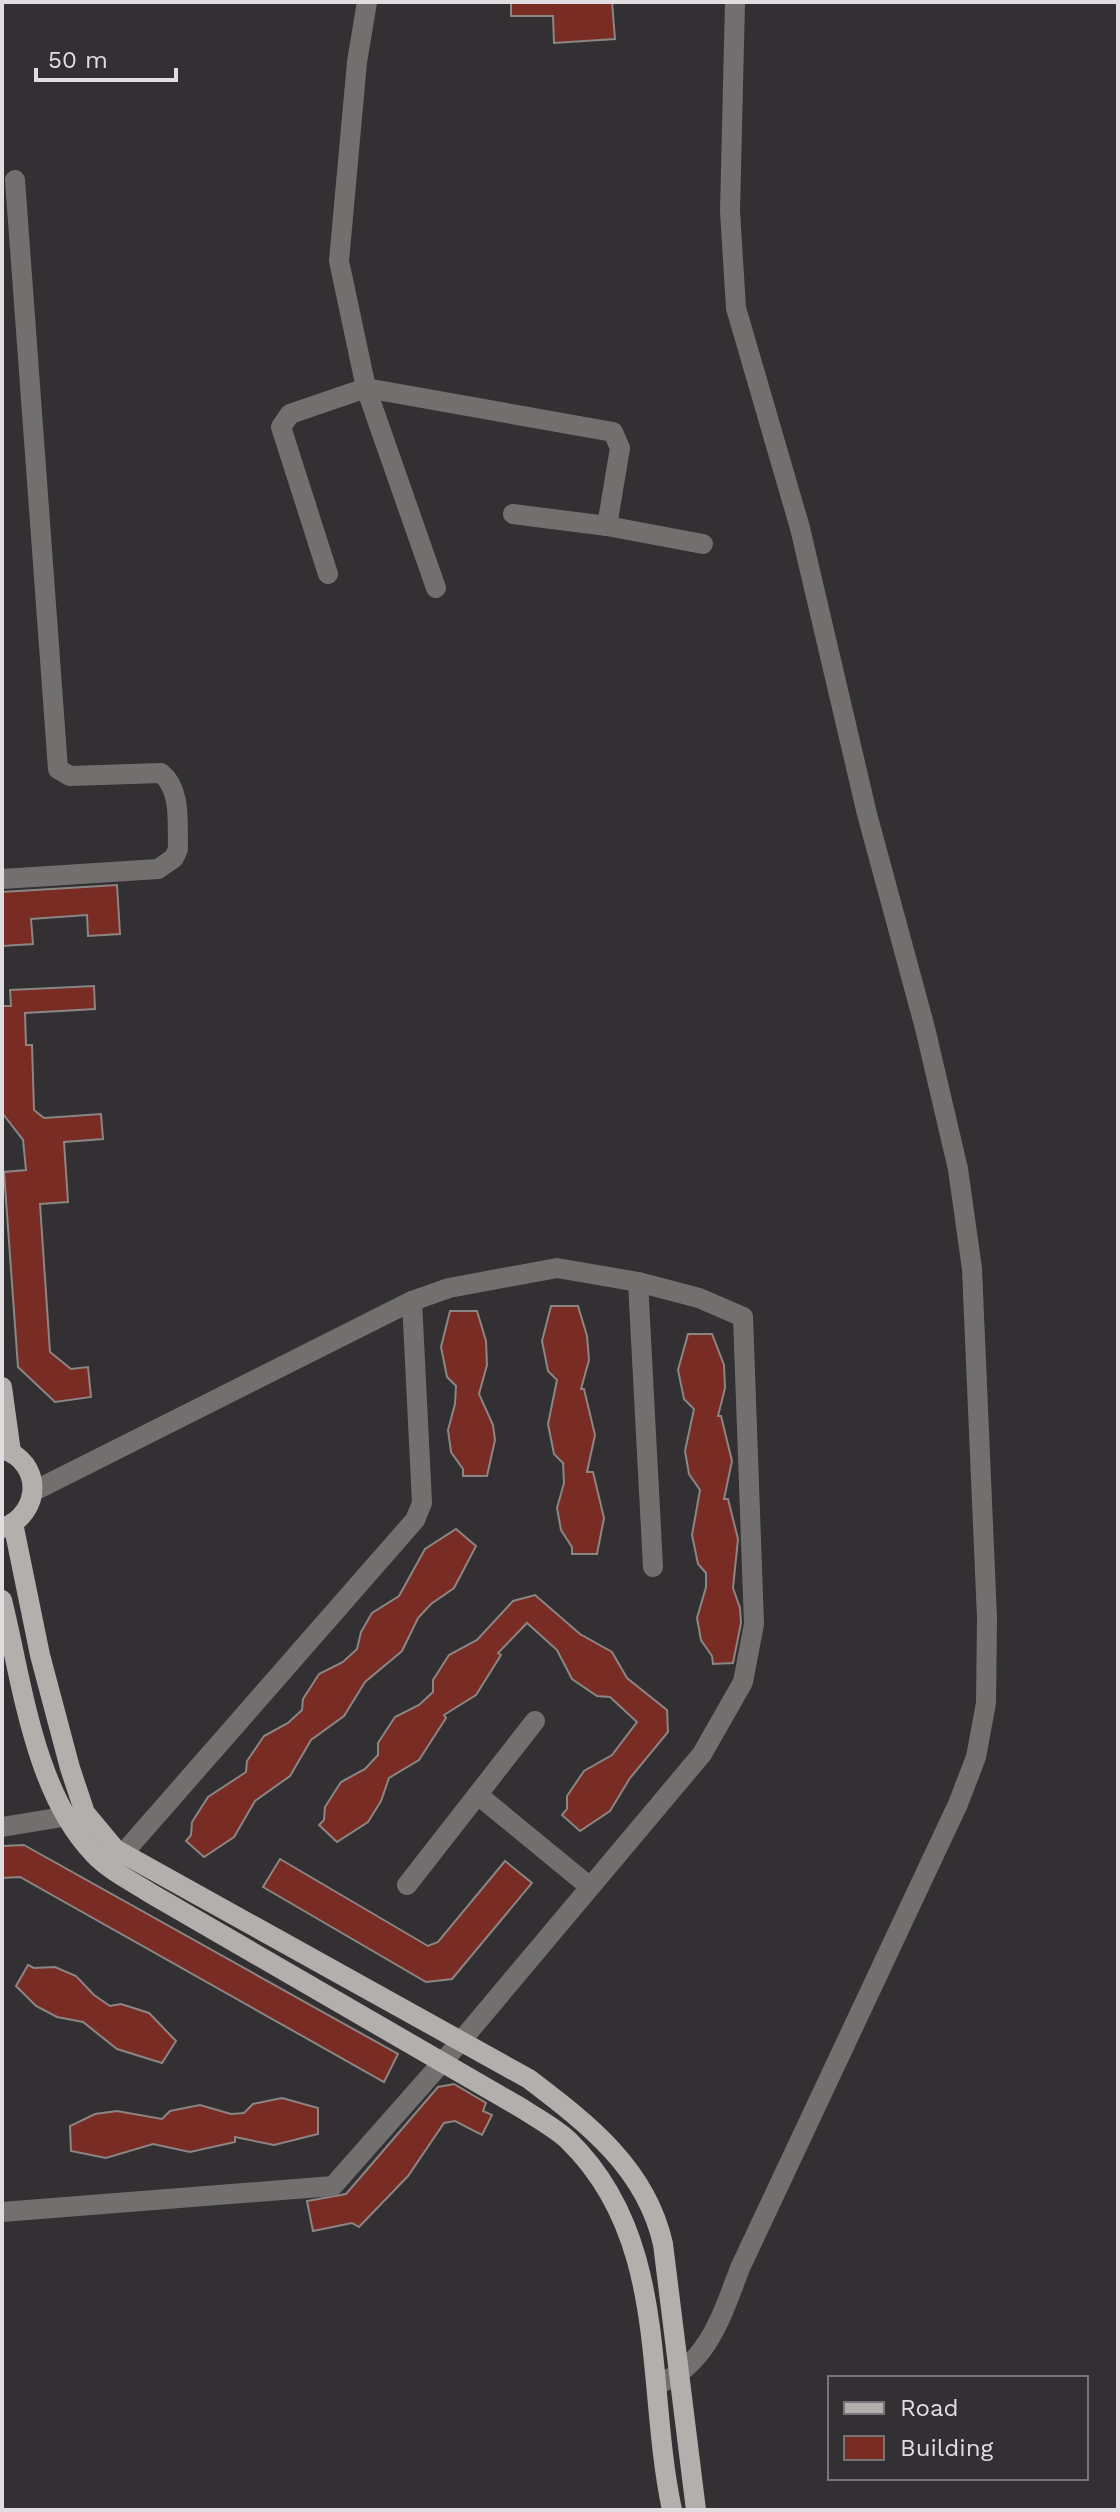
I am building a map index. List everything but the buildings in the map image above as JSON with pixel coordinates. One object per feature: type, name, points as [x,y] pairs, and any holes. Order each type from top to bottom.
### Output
[{"type":"main road","points":[[2,1387],[7,1451],[28,1468],[34,1491],[28,1510],[8,1526],[40,1655],[85,1813],[115,1849],[117,1861],[272,1965],[443,2060],[555,2130],[607,2189],[633,2243],[644,2286],[672,2510]]},
{"type":"main road","points":[[2,1600],[41,1759],[64,1817],[94,1855],[117,1861],[529,2079],[583,2119],[626,2163],[653,2210],[663,2244],[696,2510]]},
{"type":"street","points":[[367,2],[357,62],[339,261],[366,388],[436,588]]},
{"type":"street","points":[[658,2384],[680,2376],[716,2330],[746,2254],[958,1804],[976,1757],[986,1703],[986,1602],[972,1269],[958,1169],[867,814],[800,528],[736,308],[730,211],[735,2]]},
{"type":"street","points":[[2,879],[158,869],[174,858],[178,849],[175,792],[170,781],[161,773],[70,776],[58,769],[15,180]]},
{"type":"street","points":[[328,574],[281,427],[290,414],[366,388],[613,432],[620,448],[607,526]]},
{"type":"street","points":[[513,514],[607,526],[703,544]]},
{"type":"street","points":[[2,2212],[333,2186],[461,2041],[702,1754],[743,1682],[754,1624],[743,1317],[699,1298],[638,1282],[557,1268],[449,1288],[412,1301],[34,1491]]},
{"type":"street","points":[[638,1282],[653,1567]]},
{"type":"street","points":[[117,1861],[415,1520],[422,1503],[412,1301]]},
{"type":"street","points":[[407,1885],[535,1721]]},
{"type":"street","points":[[478,1795],[590,1887]]},
{"type":"street","points":[[2,1827],[85,1813]]}]
